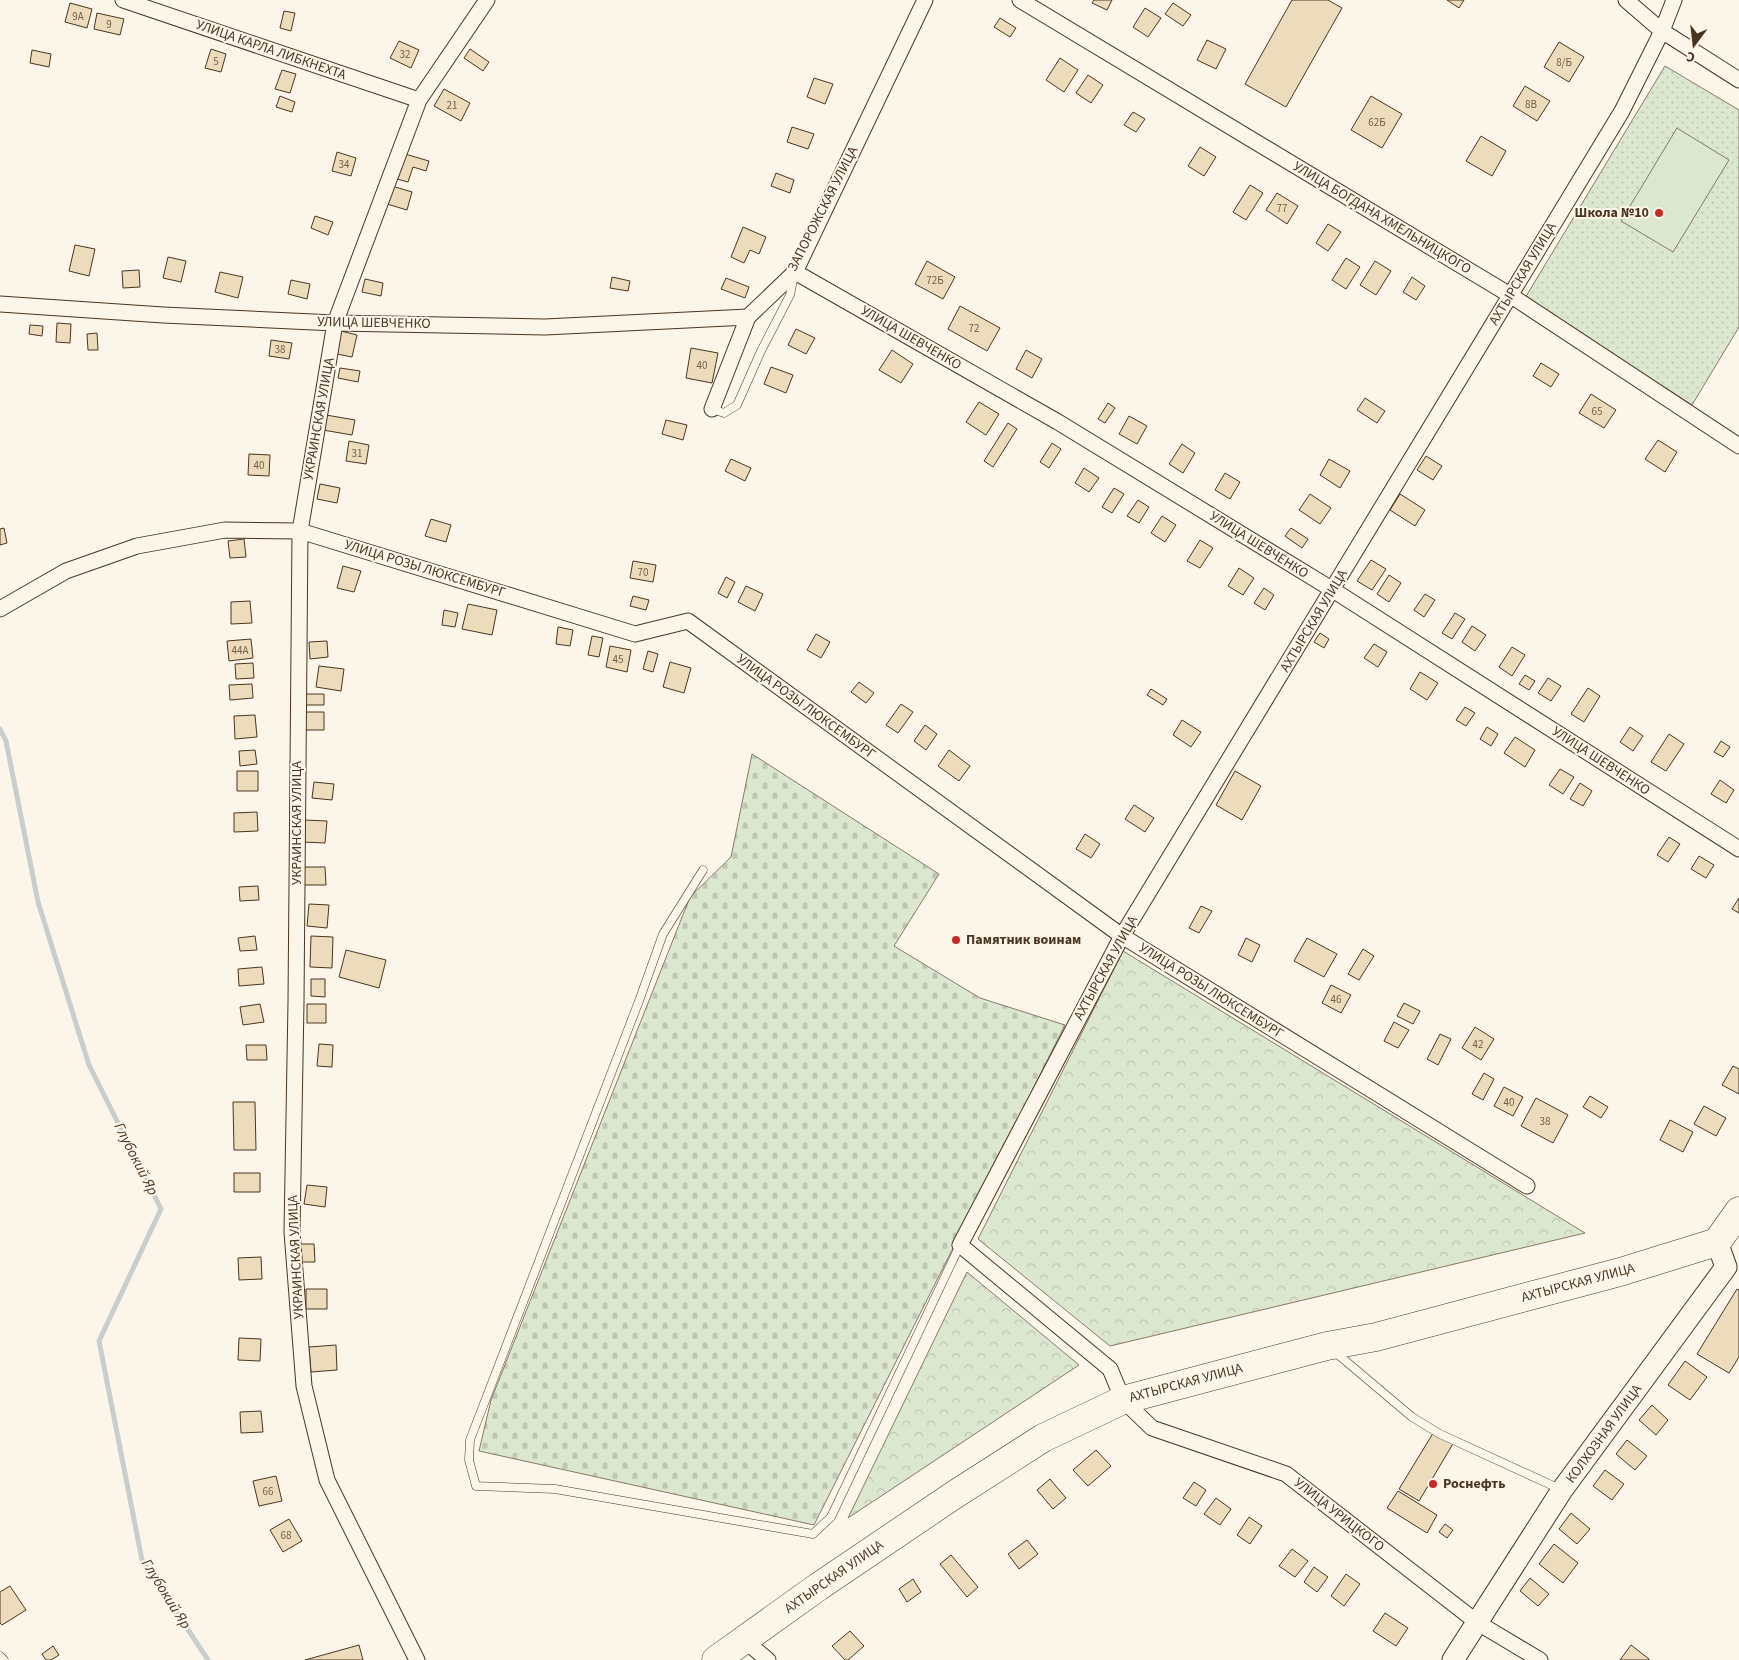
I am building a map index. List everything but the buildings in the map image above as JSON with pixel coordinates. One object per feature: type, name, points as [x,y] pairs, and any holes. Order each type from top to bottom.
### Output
[{"type":"highway","points":[[1717,1242],[1739,1211]]},
{"type":"highway","name":"АХТЫРСКАЯ УЛИЦА","points":[[716,1660],[874,1549],[1034,1443],[1123,1400],[1327,1346],[1376,1337],[1620,1272],[1717,1242]]},
{"type":"street","name":"УЛИЦА КАРЛА ЛИБКНЕХТА","points":[[123,0],[418,100]]},
{"type":"street","name":"УКРАИНСКАЯ УЛИЦА","points":[[417,1660],[327,1480],[304,1386],[292,1232],[300,531],[336,322],[418,100],[487,0]]},
{"type":"street","name":"ЗАПОРОЖСКАЯ УЛИЦА","points":[[712,409],[748,317],[795,272],[925,0]]},
{"type":"street","name":"УЛИЦА БОГДАНА ХМЕЛЬНИЦКОГО","points":[[1020,0],[1510,295],[1739,446]]},
{"type":"street","points":[[1626,0],[1662,30],[1739,80]]},
{"type":"street","name":"АХТЫРСКАЯ УЛИЦА","points":[[960,1245],[1122,936],[1622,111],[1662,30],[1674,0]]},
{"type":"street","name":"УЛИЦА ШЕВЧЕНКО","points":[[795,272],[1058,422],[1333,590],[1739,849]]},
{"type":"street","name":"УЛИЦА ШЕВЧЕНКО","points":[[0,304],[162,315],[336,322],[545,327],[748,317]]},
{"type":"street","name":"УЛИЦА РОЗЫ ЛЮКСЕМБУРГ","points":[[0,609],[66,572],[137,546],[225,530],[300,531],[635,634],[688,621],[1122,936],[1528,1186]]},
{"type":"street","name":"КОЛХОЗНАЯ УЛИЦА","points":[[1453,1660],[1562,1490],[1733,1271],[1717,1242]]},
{"type":"street","points":[[960,1245],[1110,1370],[1123,1400]]},
{"type":"street","name":"УЛИЦА УРИЦКОГО","points":[[1123,1400],[1152,1428],[1286,1474],[1478,1623],[1540,1660]]},
{"type":"street","points":[[744,1640],[768,1660]]},
{"type":"lane","points":[[712,409],[724,413],[737,405],[761,351],[790,295],[795,272]]},
{"type":"lane","points":[[703,870],[663,934],[470,1440],[470,1460],[476,1486],[555,1489],[813,1534],[831,1517],[960,1245]]},
{"type":"lane","points":[[1327,1346],[1419,1421],[1440,1434],[1562,1490]]},
{"type":"lane","points":[[0,1656],[4,1660]]},
{"type":"green space","name":"Школа №10","points":[[1665,66],[1739,110],[1739,327],[1692,405],[1525,298]]},
{"type":"green space","points":[[1677,128],[1729,160],[1673,252],[1621,221]]},
{"type":"green space","points":[[752,754],[939,874],[894,946],[980,998],[1065,1025],[814,1525],[479,1451],[491,1400],[690,897],[731,857]]},
{"type":"green space","points":[[1123,951],[1585,1233],[1110,1346],[978,1239]]},
{"type":"green space","points":[[967,1272],[1079,1365],[848,1518]]},
{"type":"waterway","name":"Глубокий Яр","points":[[0,729],[6,741],[38,902],[89,1065],[161,1209],[99,1341],[142,1560],[208,1660]]},
{"type":"place","name":"Школа №10","points":[[1659,213]]},
{"type":"place","name":"Памятник воинам","points":[[956,940]]},
{"type":"place","name":"Роснефть","points":[[1433,1484]]}]
